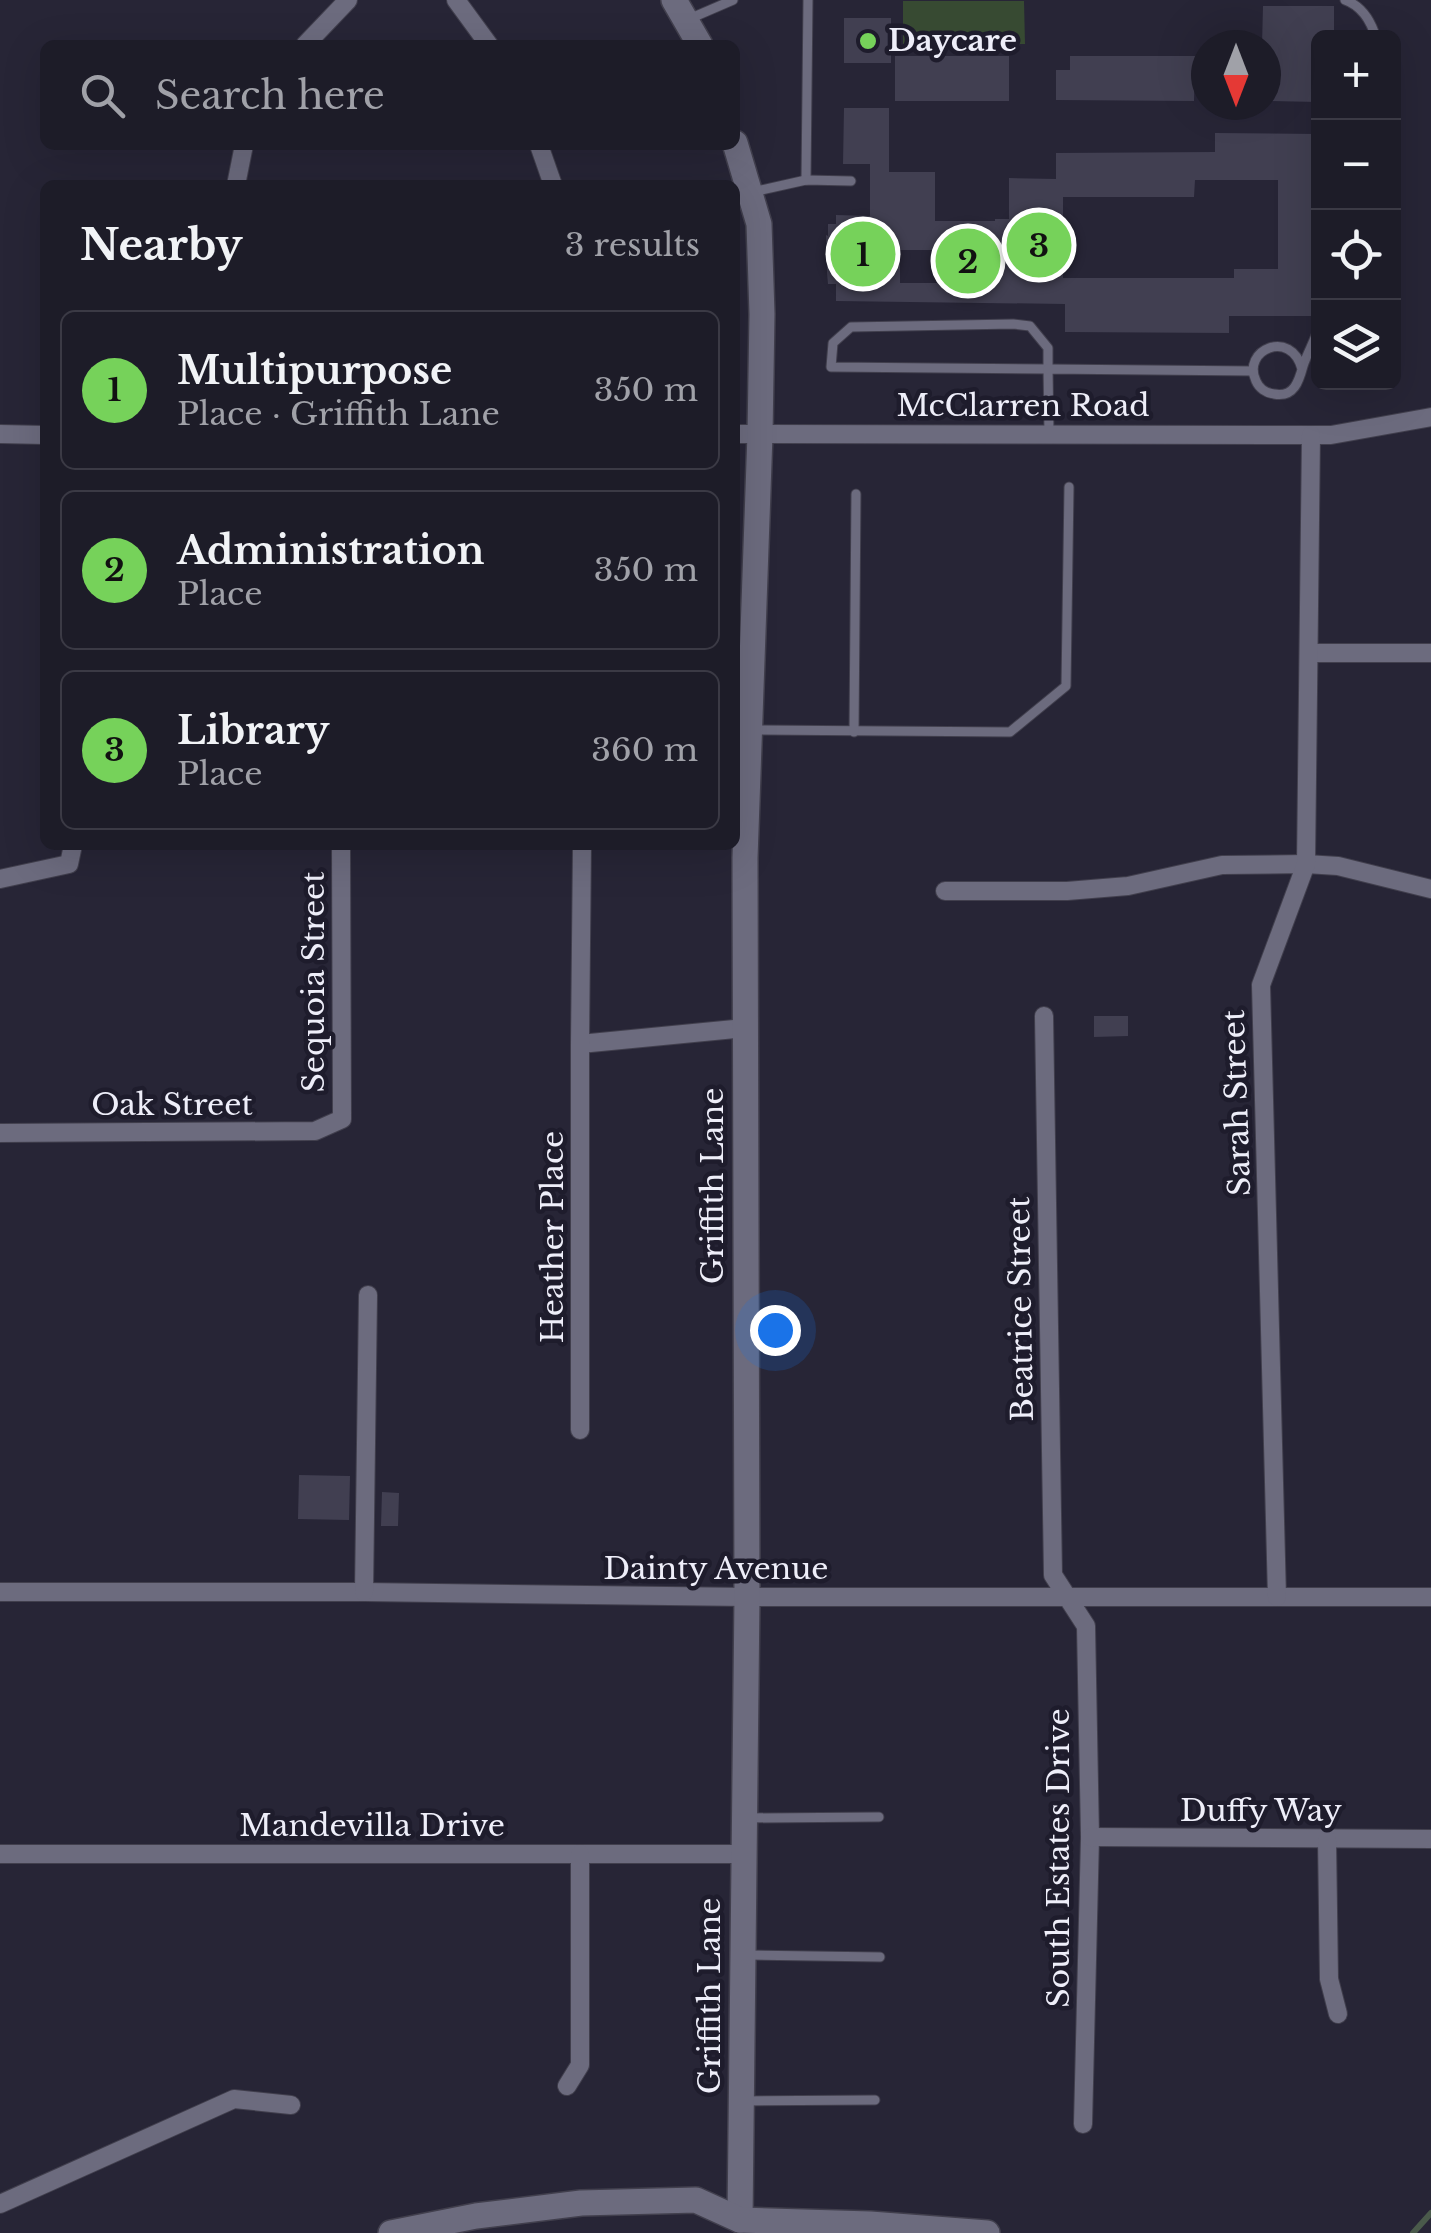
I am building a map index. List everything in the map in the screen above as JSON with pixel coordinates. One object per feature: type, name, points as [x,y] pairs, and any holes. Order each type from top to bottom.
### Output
[{"type":"street","points":[[310,40],[348,0]]},
{"type":"street","points":[[456,0],[484,40]]},
{"type":"street","points":[[680,10],[697,40]]},
{"type":"street","points":[[237,180],[243,150]]},
{"type":"street","points":[[542,150],[551,180]]},
{"type":"street","name":"Griffith Lane","points":[[737,150],[758,224],[762,314],[748,434],[748,1598],[740,2227]]},
{"type":"street","name":"McClarren Road","points":[[748,434],[1331,435],[1431,417]]},
{"type":"street","points":[[0,434],[40,435]]},
{"type":"street","name":"Sarah Street","points":[[1277,1597],[1261,985],[1306,864],[1311,435]]},
{"type":"street","points":[[1309,653],[1431,653]]},
{"type":"street","points":[[0,879],[69,864],[71,850]]},
{"type":"street","name":"Sequoia Street","points":[[342,850],[342,1120]]},
{"type":"street","name":"Heather Place","points":[[580,1430],[582,850]]},
{"type":"street","points":[[945,891],[1067,891],[1128,886],[1222,865],[1306,864],[1338,866],[1431,889]]},
{"type":"street","name":"Beatrice Street","points":[[1044,1016],[1053,1575],[1068,1597]]},
{"type":"street","points":[[580,1044],[745,1028]]},
{"type":"street","name":"Oak Street","points":[[0,1133],[315,1132],[342,1120]]},
{"type":"street","points":[[364,1592],[368,1295]]},
{"type":"street","name":"Dainty Avenue","points":[[0,1592],[748,1598],[1431,1597]]},
{"type":"street","name":"South Estates Drive","points":[[1068,1597],[1086,1626],[1090,1838],[1082,2124]]},
{"type":"street","name":"Duffy Way","points":[[1090,1838],[1431,1839]]},
{"type":"street","points":[[1327,1840],[1329,1979],[1338,2014]]},
{"type":"street","name":"Mandevilla Drive","points":[[0,1854],[744,1854]]},
{"type":"street","points":[[567,2086],[580,2066],[580,1854]]},
{"type":"street","points":[[0,2204],[234,2099],[291,2104]]},
{"type":"street","points":[[391,2233],[476,2216],[581,2203],[696,2200],[740,2227]]},
{"type":"street","points":[[714,2233],[740,2227],[870,2224],[987,2233]]},
{"type":"lane","points":[[680,10],[733,0]]},
{"type":"lane","points":[[806,180],[808,0]]},
{"type":"lane","points":[[1345,0],[1370,20],[1373,30]]},
{"type":"lane","points":[[749,192],[806,180],[852,181]]},
{"type":"lane","points":[[1048,433],[1048,369],[1048,348],[1030,326],[851,327],[833,343],[831,368],[1048,369],[1253,370]]},
{"type":"lane","points":[[1302,369],[1289,348],[1273,346],[1262,351],[1253,370],[1262,389],[1278,395],[1292,390],[1298,384],[1311,347]]},
{"type":"lane","points":[[750,730],[1010,732],[1066,686],[1069,487]]},
{"type":"lane","points":[[854,732],[856,494]]},
{"type":"lane","points":[[744,1818],[879,1816]]},
{"type":"lane","points":[[743,1955],[880,1958]]},
{"type":"lane","points":[[742,2102],[875,2100]]},
{"type":"green space","points":[[903,1],[1024,1],[1025,44],[903,44]]},
{"type":"building","points":[[1263,6],[1334,6],[1334,30],[1311,30],[1311,102],[1281,101],[1281,30],[1262,30]]},
{"type":"building","name":"Daycare","points":[[844,18],[891,18],[891,63],[844,63]]},
{"type":"building","points":[[895,56],[1009,56],[1009,101],[895,101]]},
{"type":"building","points":[[1070,56],[1191,56],[1191,101],[1056,100],[1056,70],[1070,70]]},
{"type":"building","points":[[844,108],[889,108],[889,172],[935,172],[935,221],[995,221],[1009,219],[1009,178],[1056,179],[1056,153],[1215,152],[1215,133],[1311,134],[1311,316],[1229,316],[1229,333],[1065,332],[1065,304],[836,301],[836,284],[828,284],[828,224],[836,224],[836,215],[870,216],[870,164],[843,164]],"holes":[[[1195,180],[1278,180],[1278,269],[1234,269],[1234,278],[1063,278],[1063,197],[1194,197]],[[900,250],[942,250],[942,283],[900,283]]]},
{"type":"building","points":[[1094,1016],[1128,1016],[1128,1036],[1094,1037]]},
{"type":"building","points":[[299,1475],[350,1476],[349,1520],[298,1519]]},
{"type":"building","points":[[382,1492],[399,1493],[398,1526],[381,1526]]},
{"type":"waterway","points":[[1413,2233],[1431,2213]]},
{"type":"place","name":"Daycare","points":[[868,41]]},
{"type":"place","name":"Library","points":[[1039,245]]},
{"type":"place","name":"Multipurpose","points":[[863,254]]},
{"type":"place","name":"Administration","points":[[968,261]]}]
